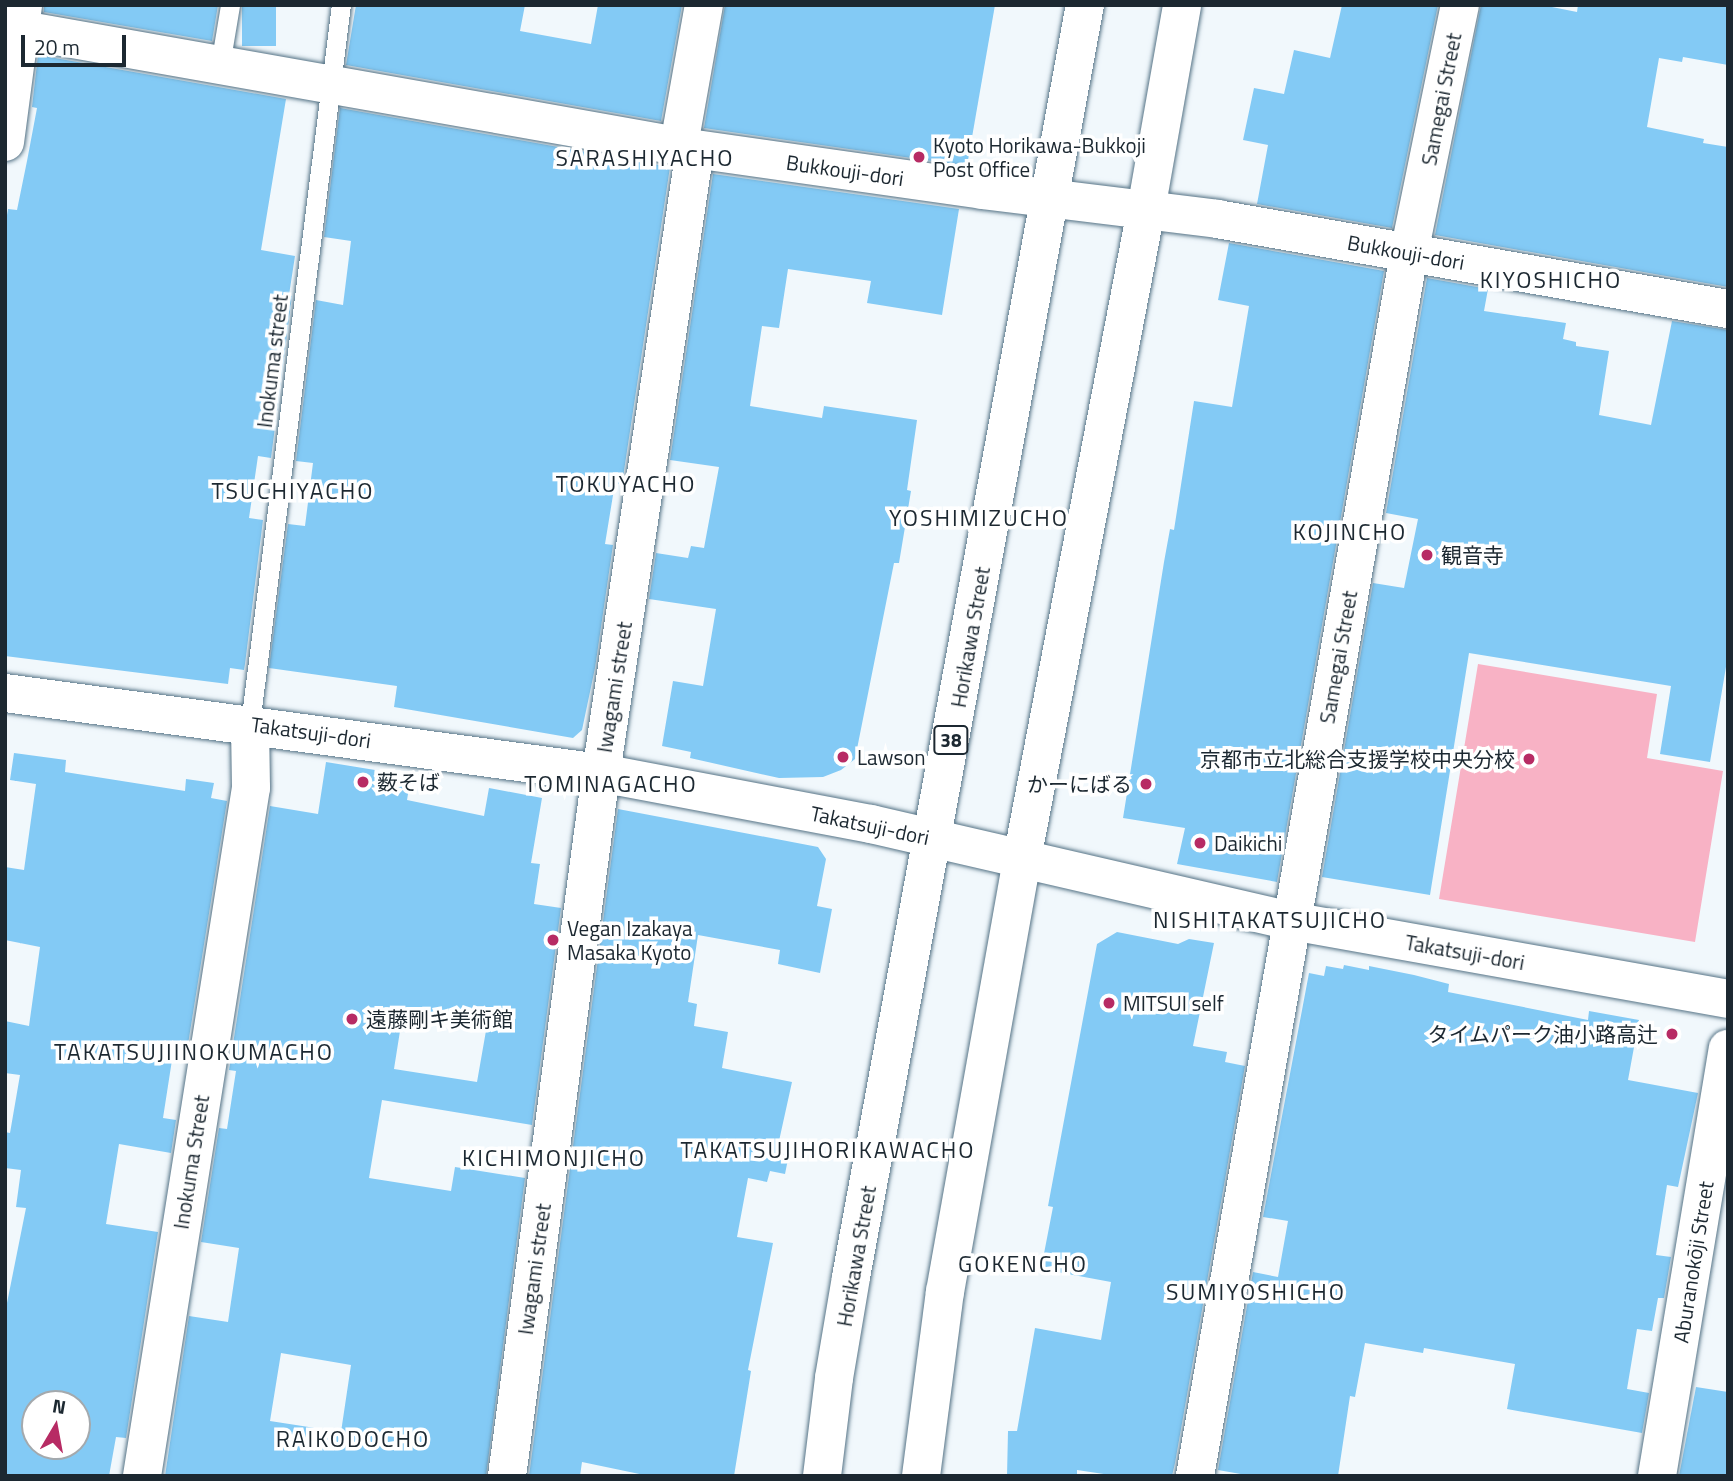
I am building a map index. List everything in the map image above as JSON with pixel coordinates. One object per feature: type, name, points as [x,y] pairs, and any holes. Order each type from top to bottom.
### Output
[{"type":"street","name":"Iwagami street","points":[[507,1476],[704,5]]},
{"type":"street","name":"Horikawa Street","points":[[822,1476],[834,1378],[851,1278],[934,839],[1085,5]]},
{"type":"street","points":[[921,1476],[945,1292],[1022,859],[1146,210],[1182,5]]},
{"type":"street","name":"Samegai Street","points":[[1195,1476],[1409,253],[1460,5]]},
{"type":"street","name":"Bukkouji-dori","points":[[16,20],[220,65],[687,147],[1217,219],[1728,309]]},
{"type":"street","points":[[5,142],[16,20]]},
{"type":"street","name":"Takatsuji-dori","points":[[5,693],[601,772],[934,839],[1291,921],[1728,999]]},
{"type":"street","name":"Inokuma Street","points":[[142,1476],[251,788],[250,724]]},
{"type":"street","name":"Aburanokōji Street","points":[[1657,1476],[1728,1049]]},
{"type":"lane","points":[[220,65],[230,5]]},
{"type":"lane","name":"Inokuma street","points":[[250,724],[341,5]]},
{"type":"shaded area","points":[[1478,664],[1657,694],[1647,758],[1723,771],[1695,942],[1439,899]]},
{"type":"building","points":[[44,5],[218,5],[212,41],[44,12]]},
{"type":"building","points":[[242,5],[276,5],[276,46],[242,46]]},
{"type":"building","points":[[356,5],[525,5],[520,31],[591,44],[598,5],[682,5],[661,121],[346,65]]},
{"type":"building","points":[[725,5],[995,5],[967,166],[704,128]]},
{"type":"building","points":[[1342,5],[1438,5],[1392,228],[1257,204],[1268,145],[1243,140],[1254,88],[1284,94],[1294,50],[1330,58]]},
{"type":"building","points":[[1481,5],[1542,5],[1577,12],[1578,5],[1728,5],[1728,65],[1683,57],[1682,62],[1659,58],[1647,127],[1704,139],[1703,143],[1728,147],[1728,287],[1435,235]]},
{"type":"building","points":[[38,55],[286,99],[261,250],[295,256],[289,295],[292,296],[271,458],[258,456],[249,518],[263,520],[245,664],[244,670],[230,668],[228,684],[5,656],[5,227],[8,209],[17,210],[27,161],[37,108],[32,107]]},
{"type":"building","points":[[340,108],[670,167],[622,484],[615,483],[605,544],[613,545],[595,668],[582,730],[573,738],[394,707],[397,686],[269,668],[288,524],[305,526],[313,463],[296,461],[316,300],[343,305],[351,241],[324,237]]},
{"type":"building","points":[[713,174],[959,209],[942,315],[867,303],[871,281],[788,269],[779,328],[762,326],[750,406],[822,418],[824,406],[917,420],[907,490],[911,491],[899,563],[894,563],[855,759],[841,770],[823,777],[779,778],[690,758],[691,752],[662,746],[673,681],[703,686],[716,609],[649,599],[656,553],[688,558],[691,546],[704,548],[719,467],[670,460]]},
{"type":"building","points":[[1229,243],[1384,271],[1277,882],[1177,864],[1185,828],[1123,818],[1164,562],[1170,529],[1174,530],[1194,401],[1232,407],[1249,306],[1218,300]]},
{"type":"building","points":[[1427,278],[1488,289],[1484,311],[1566,323],[1563,339],[1576,342],[1576,346],[1609,351],[1599,415],[1651,425],[1672,321],[1728,330],[1728,655],[1710,762],[1660,754],[1671,686],[1469,653],[1430,895],[1322,877],[1373,583],[1404,588],[1418,519],[1386,513]]},
{"type":"building","points":[[14,753],[66,760],[65,772],[185,791],[186,779],[214,783],[211,798],[227,801],[185,1063],[172,1060],[163,1118],[176,1120],[171,1153],[119,1144],[106,1224],[158,1232],[126,1438],[116,1437],[109,1476],[5,1476],[5,1313],[26,1208],[16,1207],[21,1170],[5,1168],[5,1132],[10,1133],[20,1075],[5,1073],[5,1021],[29,1026],[40,947],[5,940],[5,867],[24,870],[36,784],[10,780]]},
{"type":"building","points":[[326,762],[375,770],[374,776],[410,782],[407,800],[484,816],[489,788],[542,798],[531,863],[540,864],[534,904],[561,908],[532,1125],[382,1100],[369,1178],[451,1191],[455,1167],[525,1178],[486,1476],[165,1476],[189,1316],[228,1322],[239,1248],[201,1242],[219,1128],[227,1129],[236,1071],[229,1070],[270,806],[318,814]],"holes":[[[403,1012],[487,1025],[477,1082],[394,1069]],[[281,1353],[351,1365],[341,1432],[270,1421]]]},
{"type":"building","points":[[618,809],[818,847],[826,859],[817,906],[832,909],[820,973],[778,964],[780,950],[698,935],[688,1002],[697,1004],[694,1026],[728,1032],[722,1068],[792,1082],[779,1141],[791,1144],[785,1174],[770,1171],[767,1182],[748,1178],[737,1237],[773,1243],[748,1370],[751,1371],[734,1476],[649,1476],[582,1462],[580,1476],[529,1476]]},
{"type":"building","points":[[1117,932],[1178,944],[1189,939],[1214,943],[1193,1046],[1227,1052],[1225,1062],[1245,1066],[1175,1463],[1172,1476],[1117,1476],[1077,1470],[1077,1476],[1007,1476],[1008,1431],[1017,1431],[1035,1328],[1101,1340],[1111,1282],[1041,1269],[1053,1207],[1048,1206],[1097,944]]},
{"type":"building","points":[[1344,965],[1369,970],[1369,966],[1414,975],[1449,984],[1448,992],[1588,1020],[1589,1011],[1639,1020],[1628,1080],[1698,1093],[1678,1187],[1667,1185],[1656,1255],[1671,1257],[1664,1298],[1658,1298],[1652,1331],[1637,1329],[1627,1389],[1649,1393],[1642,1433],[1507,1409],[1515,1364],[1424,1348],[1423,1353],[1365,1343],[1355,1397],[1350,1396],[1338,1476],[1252,1476],[1218,1470],[1253,1272],[1278,1277],[1288,1221],[1263,1217],[1309,973],[1324,976],[1326,966],[1343,969]]},
{"type":"building","points":[[1696,1387],[1728,1392],[1728,1476],[1679,1476]]},
{"type":"place","name":"Kyoto Horikawa-Bukkoji Post Office","points":[[919,157]]},
{"type":"place","name":"観音寺","points":[[1427,555]]},
{"type":"place","name":"Lawson","points":[[843,757]]},
{"type":"place","name":"京都市立北総合支援学校中央分校","points":[[1529,759]]},
{"type":"place","name":"薮そば","points":[[363,782]]},
{"type":"place","name":"かーにばる","points":[[1146,784]]},
{"type":"place","name":"Daikichi","points":[[1200,843]]},
{"type":"place","name":"Vegan Izakaya Masaka Kyoto","points":[[553,940]]},
{"type":"place","name":"MITSUI self","points":[[1109,1003]]},
{"type":"place","name":"遠藤剛キ美術館","points":[[352,1019]]},
{"type":"place","name":"タイムパーク油小路高辻","points":[[1672,1034]]},
{"type":"district","name":"SARASHIYACHO","points":[[645,158]]},
{"type":"district","name":"KIYOSHICHO","points":[[1551,280]]},
{"type":"district","name":"TOKUYACHO","points":[[626,484]]},
{"type":"district","name":"TSUCHIYACHO","points":[[293,491]]},
{"type":"district","name":"YOSHIMIZUCHO","points":[[979,518]]},
{"type":"district","name":"KOJINCHO","points":[[1350,532]]},
{"type":"district","name":"TOMINAGACHO","points":[[611,784]]},
{"type":"district","name":"NISHITAKATSUJICHO","points":[[1270,920]]},
{"type":"district","name":"TAKATSUJIINOKUMACHO","points":[[194,1052]]},
{"type":"district","name":"TAKATSUJIHORIKAWACHO","points":[[828,1150]]},
{"type":"district","name":"KICHIMONJICHO","points":[[554,1158]]},
{"type":"district","name":"GOKENCHO","points":[[1023,1264]]},
{"type":"district","name":"SUMIYOSHICHO","points":[[1256,1292]]},
{"type":"district","name":"RAIKODOCHO","points":[[353,1439]]}]
